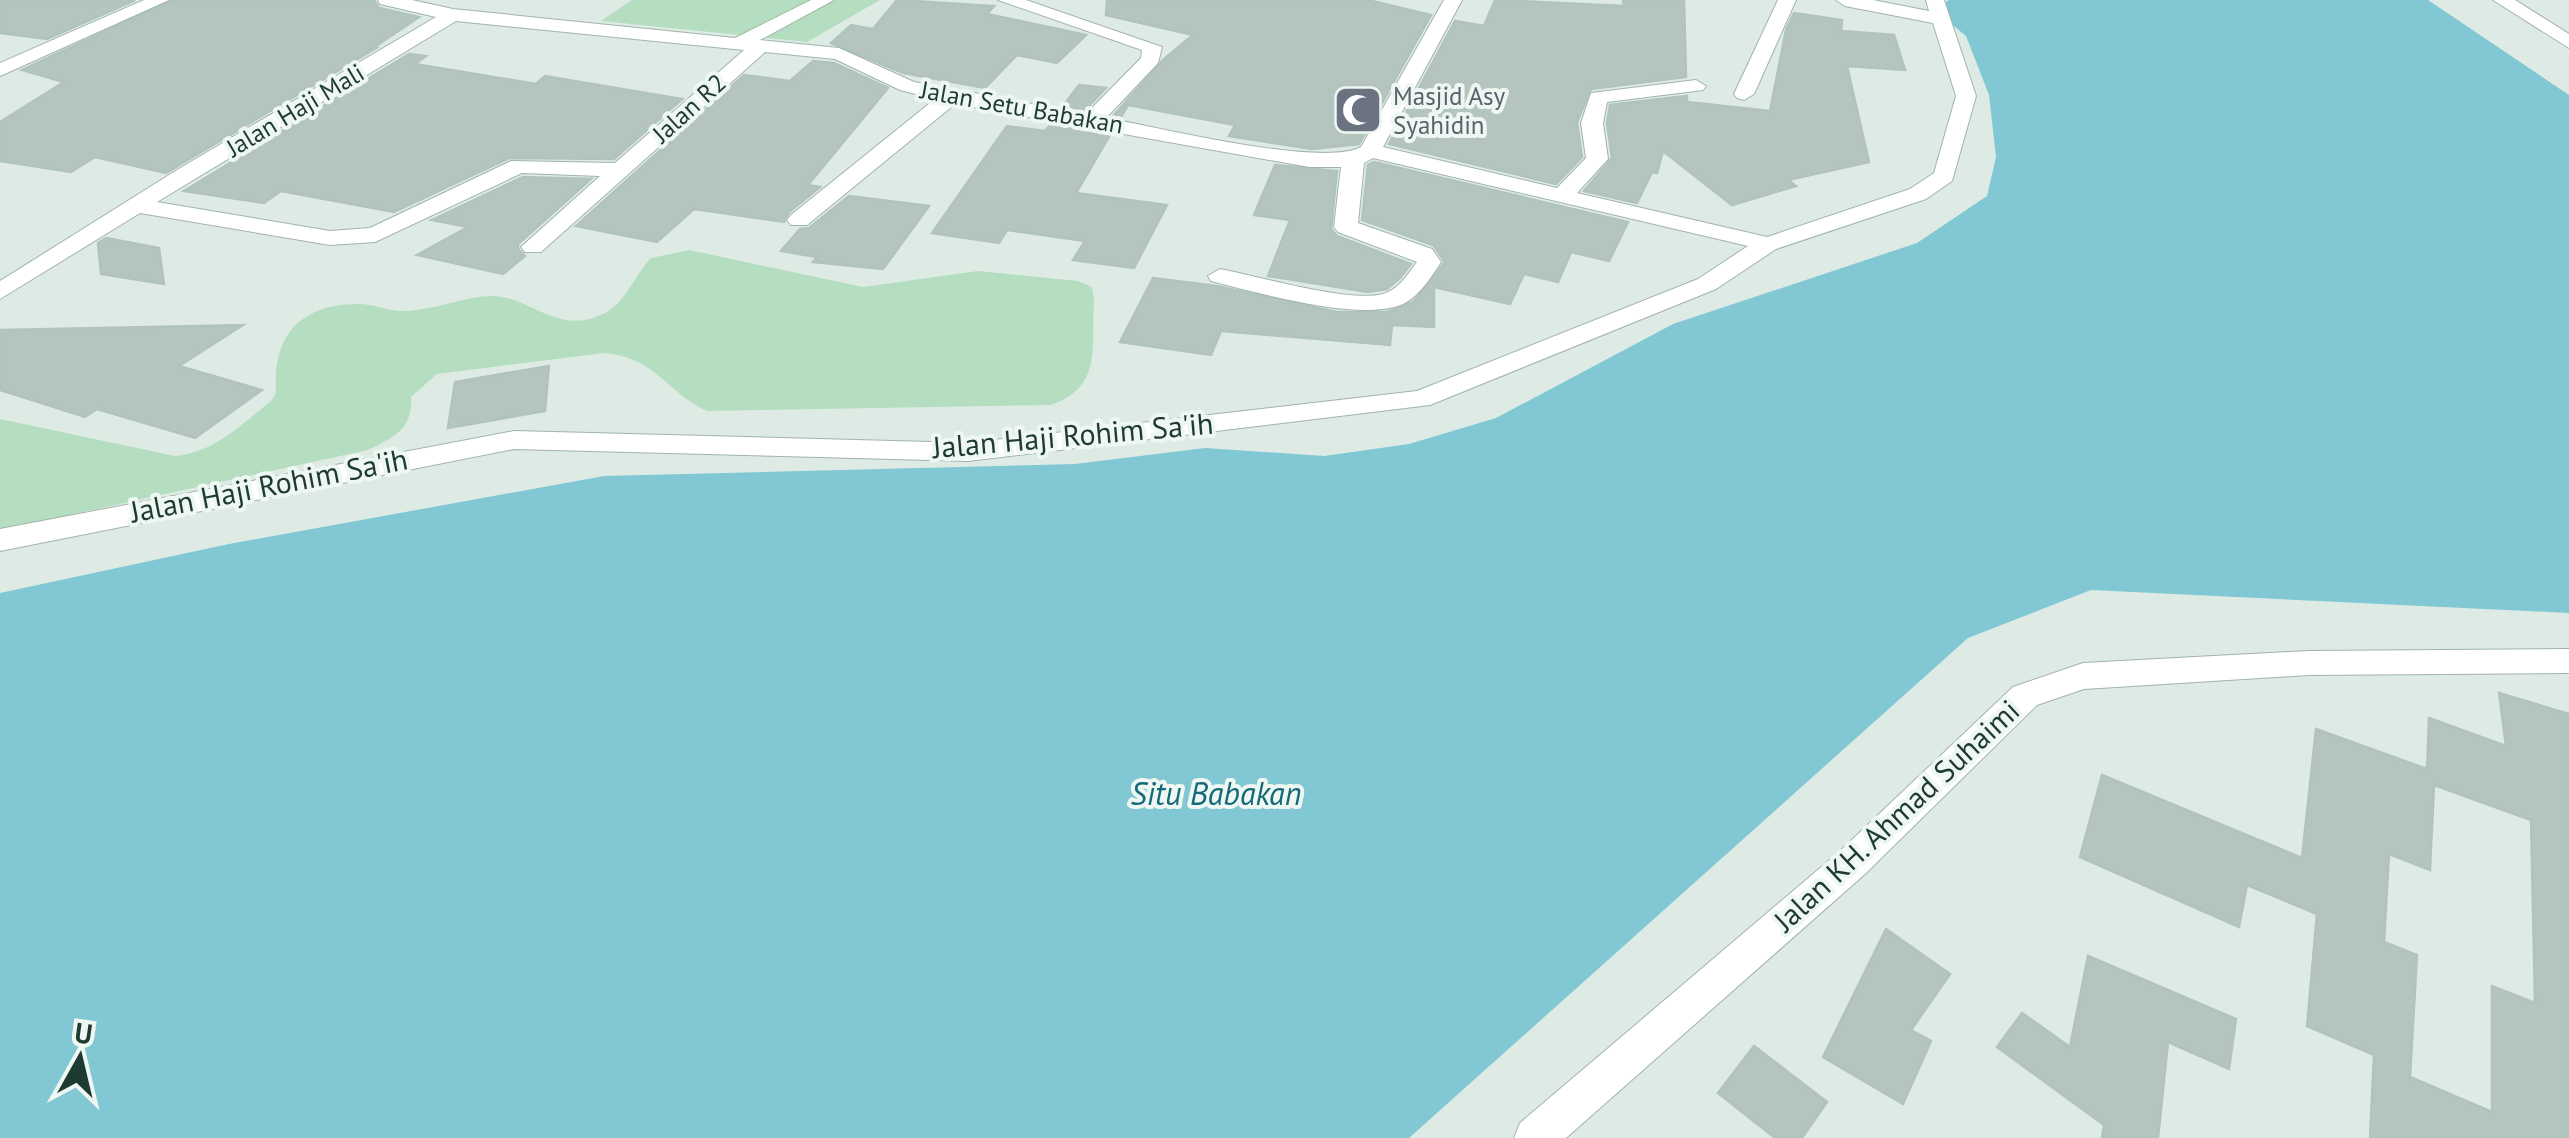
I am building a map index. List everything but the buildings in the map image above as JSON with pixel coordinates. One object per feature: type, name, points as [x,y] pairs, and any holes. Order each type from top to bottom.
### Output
[{"type":"street","points":[[0,70],[160,0]]},
{"type":"street","name":"Jalan Setu Babakan","points":[[387,0],[453,14],[839,54],[907,86],[951,97],[1309,160],[1361,156],[1768,244]]},
{"type":"street","name":"Jalan R2","points":[[533,247],[749,45],[825,0]]},
{"type":"street","points":[[1008,0],[1152,47],[1151,59],[1092,120]]},
{"type":"street","points":[[1744,94],[1787,0]]},
{"type":"street","points":[[1846,0],[1938,10]]},
{"type":"street","points":[[2502,0],[2569,42]]},
{"type":"street","points":[[1220,276],[1357,301],[1386,302],[1406,292],[1429,262],[1424,254],[1346,227],[1361,156],[1447,1]]},
{"type":"street","name":"Jalan Haji Rohim Sa'ih","points":[[0,540],[514,440],[968,452],[1422,399],[1707,284],[1768,244],[1918,194],[1944,176],[1966,96],[1938,10]]},
{"type":"street","name":"Jalan Haji Mali","points":[[0,292],[453,14]]},
{"type":"street","points":[[1560,198],[1597,158],[1592,123],[1598,97],[1696,86]]},
{"type":"street","points":[[799,220],[951,97]]},
{"type":"street","points":[[137,206],[330,238],[375,235],[519,166],[619,170]]},
{"type":"street","name":"Jalan KH. Ahmad Suhaimi","points":[[1535,1138],[1852,864],[2025,696],[2082,676],[2309,663],[2569,660]]},
{"type":"green space","points":[[632,0],[880,0],[807,42],[601,21]]},
{"type":"green space","points":[[689,250],[863,287],[978,271],[1078,281],[1092,287],[1091,364],[1079,388],[1051,405],[707,411],[637,361],[604,353],[437,374],[411,397],[409,417],[400,431],[368,450],[0,530],[0,419],[175,456],[189,453],[227,436],[272,400],[284,340],[304,318],[318,310],[355,304],[408,311],[491,296],[519,302],[557,318],[585,320],[617,304],[651,258]]},
{"type":"water","name":"Situ Babakan","points":[[1949,0],[2428,0],[2569,95],[2569,613],[2091,590],[1968,638],[1409,1138],[0,1138],[0,593],[229,544],[604,476],[1075,464],[1205,448],[1324,456],[1409,444],[1496,418],[1673,324],[1917,243],[1987,196],[1996,157],[1989,95],[1966,36],[1943,17],[1940,6]]},
{"type":"place","name":"Masjid Asy Syahidin","points":[[1358,110]]}]
